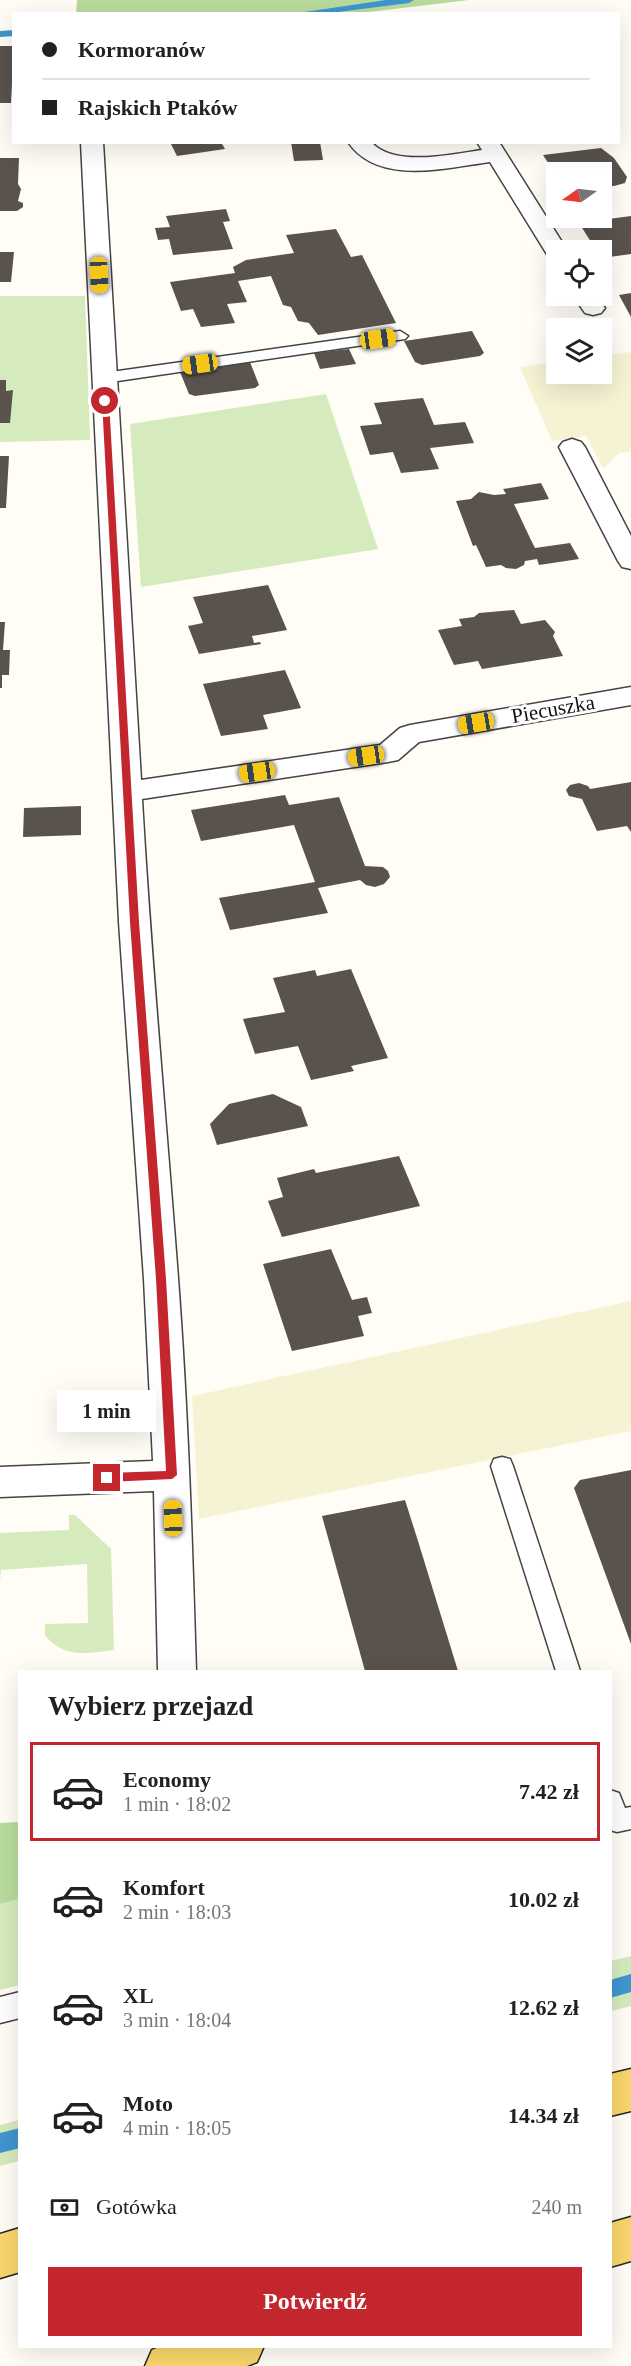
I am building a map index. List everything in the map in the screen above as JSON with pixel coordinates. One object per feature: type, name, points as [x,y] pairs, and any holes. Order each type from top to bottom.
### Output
[{"type":"main road","points":[[612,2095],[631,2090]]},
{"type":"main road","points":[[612,2244],[631,2239]]},
{"type":"main road","points":[[0,2256],[18,2251]]},
{"type":"main road","points":[[168,2366],[234,2348]]},
{"type":"street","points":[[92,144],[127,792],[161,1279],[172,1475],[177,1670]]},
{"type":"street","points":[[361,144],[373,155],[388,163],[404,165],[492,149],[549,240]]},
{"type":"street","points":[[572,447],[631,561]]},
{"type":"street","name":"Piecuszka","points":[[127,792],[388,753],[410,734],[631,696]]},
{"type":"street","points":[[0,1482],[172,1475]]},
{"type":"lane","points":[[104,378],[400,336]]},
{"type":"lane","points":[[502,1466],[568,1670]]},
{"type":"lane","points":[[612,1807],[617,1821],[631,1818]]},
{"type":"lane","points":[[0,2010],[18,2006]]},
{"type":"shaded area","points":[[631,352],[631,451],[619,453],[603,469],[586,436],[552,441],[520,367],[546,363],[546,384],[612,384],[612,355]]},
{"type":"shaded area","points":[[631,1301],[631,1431],[199,1519],[192,1396]]},
{"type":"green space","points":[[77,0],[469,0],[369,12],[76,12]]},
{"type":"green space","points":[[0,296],[85,296],[90,440],[0,442]]},
{"type":"green space","points":[[326,394],[378,549],[141,587],[130,424]]},
{"type":"green space","points":[[69,1515],[75,1515],[111,1549],[114,1650],[76,1653],[60,1648],[45,1635],[45,1624],[88,1623],[87,1564],[1,1570],[0,1581],[0,1533],[69,1530]]},
{"type":"green space","points":[[18,1822],[18,1899],[0,1904],[0,1823]]},
{"type":"green space","points":[[18,1899],[18,1985],[0,1990],[0,1904]]},
{"type":"green space","points":[[631,1956],[631,2006],[612,2011],[612,1961]]},
{"type":"green space","points":[[18,2120],[18,2161],[0,2166],[0,2125]]},
{"type":"building","points":[[0,46],[12,46],[11,103],[0,103]]},
{"type":"building","points":[[171,144],[222,144],[225,149],[177,156]]},
{"type":"building","points":[[291,144],[320,144],[323,160],[294,161]]},
{"type":"building","points":[[601,148],[614,158],[627,177],[625,183],[612,186],[612,162],[548,162],[543,155]]},
{"type":"building","points":[[0,158],[19,158],[18,184],[21,189],[18,201],[23,203],[23,207],[17,211],[0,211]]},
{"type":"building","points":[[226,209],[230,221],[223,222],[233,249],[173,255],[169,239],[158,240],[155,228],[170,227],[166,216]]},
{"type":"building","points":[[631,216],[631,254],[612,257],[612,240],[590,240],[582,228],[612,228],[612,219]]},
{"type":"building","points":[[336,229],[351,257],[362,255],[396,323],[318,335],[309,323],[298,321],[291,307],[283,305],[271,276],[238,281],[247,302],[227,304],[235,323],[201,327],[193,309],[181,311],[170,282],[235,273],[233,267],[246,260],[294,253],[286,235]]},
{"type":"building","points":[[0,252],[14,252],[11,282],[0,282]]},
{"type":"building","points":[[631,293],[631,317],[619,295]]},
{"type":"building","points":[[472,331],[484,353],[480,356],[422,365],[415,362],[404,341]]},
{"type":"building","points":[[349,349],[356,364],[320,369],[314,353]]},
{"type":"building","points":[[250,362],[259,385],[255,388],[195,396],[189,394],[180,372]]},
{"type":"building","points":[[0,380],[6,380],[6,391],[13,390],[10,423],[0,423]]},
{"type":"building","points":[[423,398],[434,425],[465,422],[474,443],[430,448],[439,469],[401,473],[393,452],[370,455],[360,426],[382,424],[374,403]]},
{"type":"building","points":[[0,456],[9,456],[6,508],[0,508]]},
{"type":"building","points":[[541,483],[549,499],[514,504],[535,548],[570,543],[579,559],[539,565],[537,559],[525,561],[524,565],[516,569],[501,565],[486,567],[476,545],[473,546],[456,501],[471,499],[479,492],[494,495],[506,494],[503,489]]},
{"type":"building","points":[[268,585],[287,630],[252,636],[254,643],[260,642],[261,644],[199,654],[188,626],[203,623],[193,597]]},
{"type":"building","points":[[514,610],[521,624],[545,620],[555,632],[553,636],[563,656],[482,669],[478,661],[454,665],[438,630],[462,626],[459,619],[474,617],[479,613]]},
{"type":"building","points":[[0,622],[5,622],[3,650],[10,650],[9,675],[2,675],[2,688],[0,688]]},
{"type":"building","points":[[285,670],[301,708],[263,715],[268,729],[221,736],[203,684]]},
{"type":"building","points":[[631,782],[631,832],[627,826],[597,831],[582,799],[569,796],[566,790],[570,785],[579,783],[590,789]]},
{"type":"building","points":[[285,795],[289,805],[339,797],[365,866],[383,867],[388,871],[390,877],[384,884],[375,887],[366,885],[360,880],[318,888],[328,913],[230,930],[219,898],[315,882],[294,825],[201,841],[191,810]]},
{"type":"building","points":[[81,806],[81,835],[23,837],[24,808]]},
{"type":"building","points":[[351,969],[388,1058],[351,1066],[354,1071],[311,1080],[298,1046],[255,1054],[243,1019],[285,1012],[273,978],[315,970],[317,976]]},
{"type":"building","points":[[273,1094],[301,1107],[308,1126],[217,1145],[210,1124],[229,1104]]},
{"type":"building","points":[[399,1156],[420,1206],[282,1237],[268,1201],[283,1197],[277,1178],[314,1169],[316,1173]]},
{"type":"building","points":[[331,1249],[352,1300],[367,1297],[372,1313],[358,1316],[364,1336],[292,1351],[263,1264]]},
{"type":"building","points":[[631,1470],[631,1644],[574,1488],[580,1480]]},
{"type":"building","points":[[405,1500],[458,1670],[365,1670],[322,1516]]},
{"type":"waterway","points":[[311,12],[409,0]]},
{"type":"waterway","points":[[0,34],[12,33]]},
{"type":"waterway","points":[[612,1988],[631,1983]]},
{"type":"waterway","points":[[0,2143],[18,2138]]},
{"type":"route","points":[[105,401],[134,922],[161,1279],[172,1475],[107,1478]]}]
